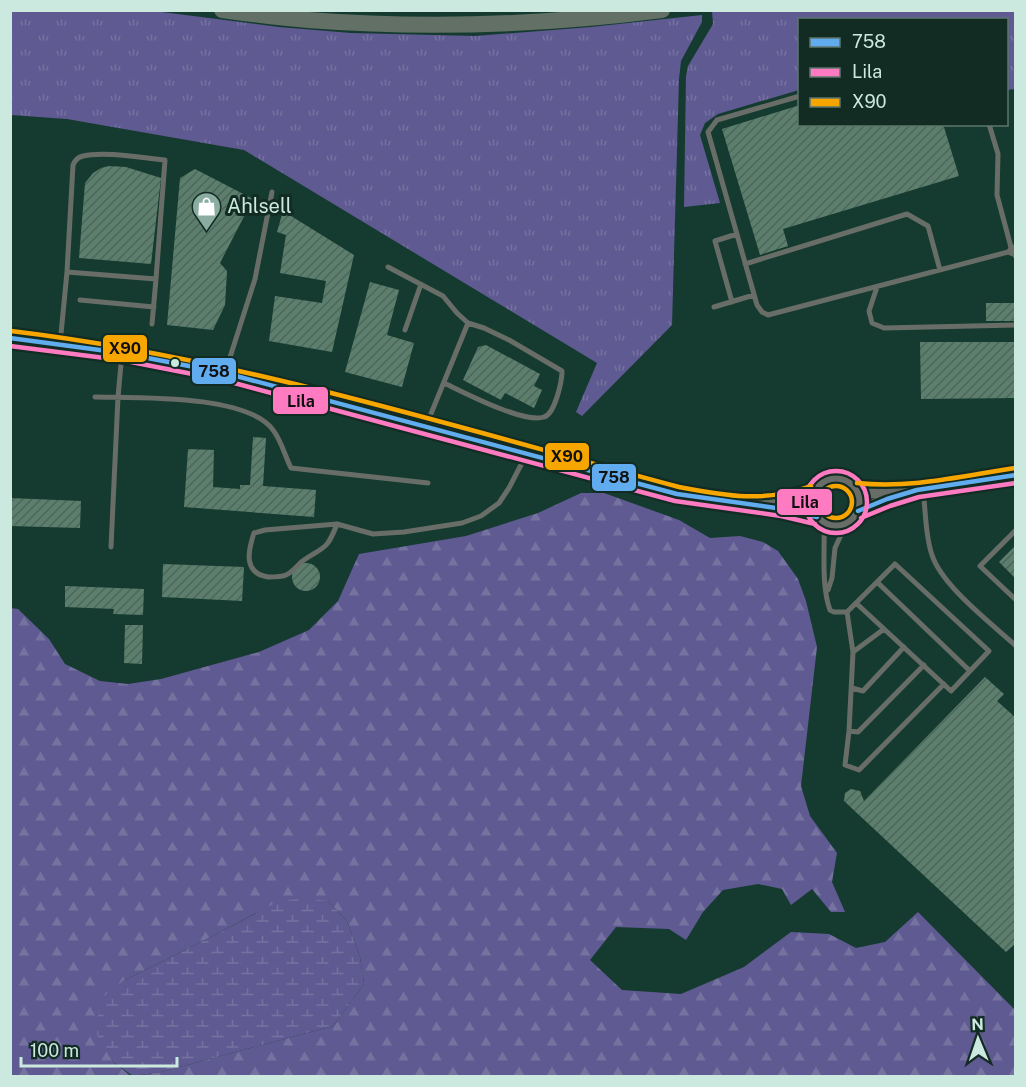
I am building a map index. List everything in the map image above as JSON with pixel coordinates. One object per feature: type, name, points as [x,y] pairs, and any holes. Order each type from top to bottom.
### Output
[{"type":"highway","points":[[222,10],[308,20],[466,25],[577,19],[662,10]]},
{"type":"street","points":[[10,338],[122,353],[225,374],[678,494],[714,501],[768,506],[820,520],[832,526],[846,524],[853,519],[858,511],[860,500],[856,490],[848,482],[832,479],[800,499],[768,506]]},
{"type":"street","points":[[856,490],[889,492],[920,490],[1016,474]]},
{"type":"street","points":[[858,511],[920,490]]},
{"type":"street","points":[[814,492],[813,508],[820,520]]},
{"type":"lane","points":[[798,97],[717,120],[708,132],[757,305],[762,312],[768,315],[1014,253],[997,195],[998,154],[990,126]]},
{"type":"lane","points":[[60,344],[73,165],[76,159],[82,156],[101,155],[165,160],[152,324]]},
{"type":"lane","points":[[225,374],[255,279],[272,192]]},
{"type":"lane","points":[[745,264],[907,214],[928,226],[940,270]]},
{"type":"lane","points":[[732,302],[715,241],[737,234]]},
{"type":"lane","points":[[388,267],[443,296],[468,323],[509,340],[562,371],[554,403],[548,415],[544,417],[534,418],[516,414],[444,383]]},
{"type":"lane","points":[[67,272],[156,279]]},
{"type":"lane","points":[[405,330],[422,284]]},
{"type":"lane","points":[[877,286],[869,311],[872,324],[884,328],[1016,325]]},
{"type":"lane","points":[[714,307],[754,295]]},
{"type":"lane","points":[[80,300],[154,307]]},
{"type":"lane","points":[[426,426],[468,323]]},
{"type":"lane","points":[[111,547],[122,353]]},
{"type":"lane","points":[[95,397],[152,396],[184,398],[216,404],[259,418],[273,429],[291,468],[428,483]]},
{"type":"lane","points":[[338,525],[330,544],[304,560],[286,575],[272,577],[259,575],[252,569],[249,553],[254,533],[265,530],[338,525],[373,534],[404,532],[462,523],[481,516],[499,503],[527,454]]},
{"type":"lane","points":[[920,490],[928,543],[938,568],[956,590],[1016,646]]},
{"type":"lane","points":[[820,520],[825,553],[824,576],[830,610],[847,612],[856,603],[895,564],[988,651],[951,691],[856,603]]},
{"type":"lane","points":[[827,592],[832,578],[835,548],[846,524]]},
{"type":"lane","points":[[1016,530],[980,566],[1016,600]]},
{"type":"lane","points":[[877,582],[970,671]]},
{"type":"lane","points":[[847,612],[853,652],[845,765],[859,770],[944,684]]},
{"type":"lane","points":[[853,652],[884,629]]},
{"type":"lane","points":[[852,688],[862,691],[904,647]]},
{"type":"lane","points":[[849,731],[858,732],[924,665]]},
{"type":"green space","points":[[146,10],[279,27],[351,33],[475,36],[702,15],[702,22],[681,61],[679,79],[672,325],[582,416],[576,412],[597,363],[244,150],[67,119],[11,115],[11,11]]},
{"type":"green space","points":[[712,11],[1015,11],[1015,89],[1008,90],[1008,18],[798,18],[798,90],[718,114],[705,123],[700,135],[720,203],[684,207],[686,76],[688,66],[713,24]]},
{"type":"green space","points":[[581,493],[604,493],[679,520],[710,538],[740,536],[763,542],[778,551],[798,579],[817,647],[801,786],[810,816],[837,853],[832,882],[845,912],[831,912],[812,889],[791,905],[782,889],[758,884],[723,890],[703,912],[686,940],[669,929],[616,927],[590,960],[622,990],[681,994],[744,967],[791,932],[829,934],[856,948],[885,942],[918,912],[1015,1010],[1015,1076],[133,1076],[161,1072],[333,1026],[364,984],[360,957],[347,921],[328,901],[256,913],[123,981],[112,1061],[131,1076],[11,1076],[10,608],[18,609],[49,639],[65,664],[100,681],[128,684],[161,679],[259,652],[309,630],[338,601],[359,554],[466,536],[538,513]]},
{"type":"green space","points":[[304,898],[328,901],[347,921],[360,957],[364,984],[333,1026],[161,1072],[133,1076],[112,1061],[97,1035],[99,1000],[123,981],[277,902]]},
{"type":"building","points":[[798,106],[798,126],[944,126],[959,176],[783,229],[788,246],[760,255],[722,129]]},
{"type":"building","points":[[109,166],[126,167],[161,178],[151,264],[79,258],[85,183],[93,173]]},
{"type":"building","name":"Ahlsell","points":[[195,169],[253,199],[220,263],[227,271],[225,305],[213,330],[167,325],[180,178]]},
{"type":"building","points":[[283,211],[354,255],[332,352],[269,341],[275,296],[322,303],[326,281],[280,273],[286,235],[277,232]]},
{"type":"building","points":[[370,282],[399,290],[387,335],[414,343],[402,387],[345,372]]},
{"type":"building","points":[[986,303],[1016,303],[1016,321],[986,321]]},
{"type":"building","points":[[920,342],[1016,342],[1016,398],[921,399]]},
{"type":"building","points":[[486,345],[540,374],[534,386],[542,390],[534,408],[505,393],[501,400],[463,380],[478,347]]},
{"type":"building","points":[[253,437],[266,438],[263,486],[316,490],[314,517],[184,507],[188,449],[214,450],[213,487],[240,489],[240,485],[250,485]]},
{"type":"building","points":[[10,498],[81,501],[80,528],[10,526]]},
{"type":"building","points":[[1016,545],[1016,579],[999,562]]},
{"type":"building","points":[[306,563],[316,567],[320,577],[316,587],[306,591],[296,587],[292,577],[296,567]]},
{"type":"building","points":[[163,564],[244,567],[242,601],[162,597]]},
{"type":"building","points":[[65,586],[144,589],[143,615],[113,614],[114,609],[65,607]]},
{"type":"building","points":[[125,625],[143,625],[142,664],[124,663]]},
{"type":"building","points":[[985,677],[1004,694],[997,701],[1016,718],[1016,943],[1006,952],[844,801],[845,793],[851,789],[860,791],[864,801]]},
{"type":"transit line","name":"X90","points":[[11,331],[180,358],[264,377],[347,397],[679,487],[729,495],[761,496],[777,495],[811,486]]},
{"type":"transit line","name":"758","points":[[10,338],[122,353],[225,373],[677,494],[783,509],[817,517]]},
{"type":"transit line","name":"Lila","points":[[10,346],[121,360],[223,380],[675,501],[781,516],[815,524]]},
{"type":"transit line","name":"X90","points":[[857,483],[916,483],[1015,468]]},
{"type":"transit line","name":"Lila","points":[[830,471],[842,471],[858,480],[865,490],[867,502],[865,514],[858,524],[842,533],[830,533],[819,528],[810,519],[805,508],[805,496],[810,485],[819,476],[830,471]]},
{"type":"transit line","name":"758","points":[[858,511],[917,490],[1016,475]]},
{"type":"transit line","name":"Lila","points":[[861,518],[919,497],[1016,483]]},
{"type":"transit line","name":"X90","points":[[836,486],[847,491],[852,502],[847,513],[836,518],[825,513],[820,502],[825,491],[836,486]]},
{"type":"place","name":"Ahlsell","points":[[206,232]]}]
